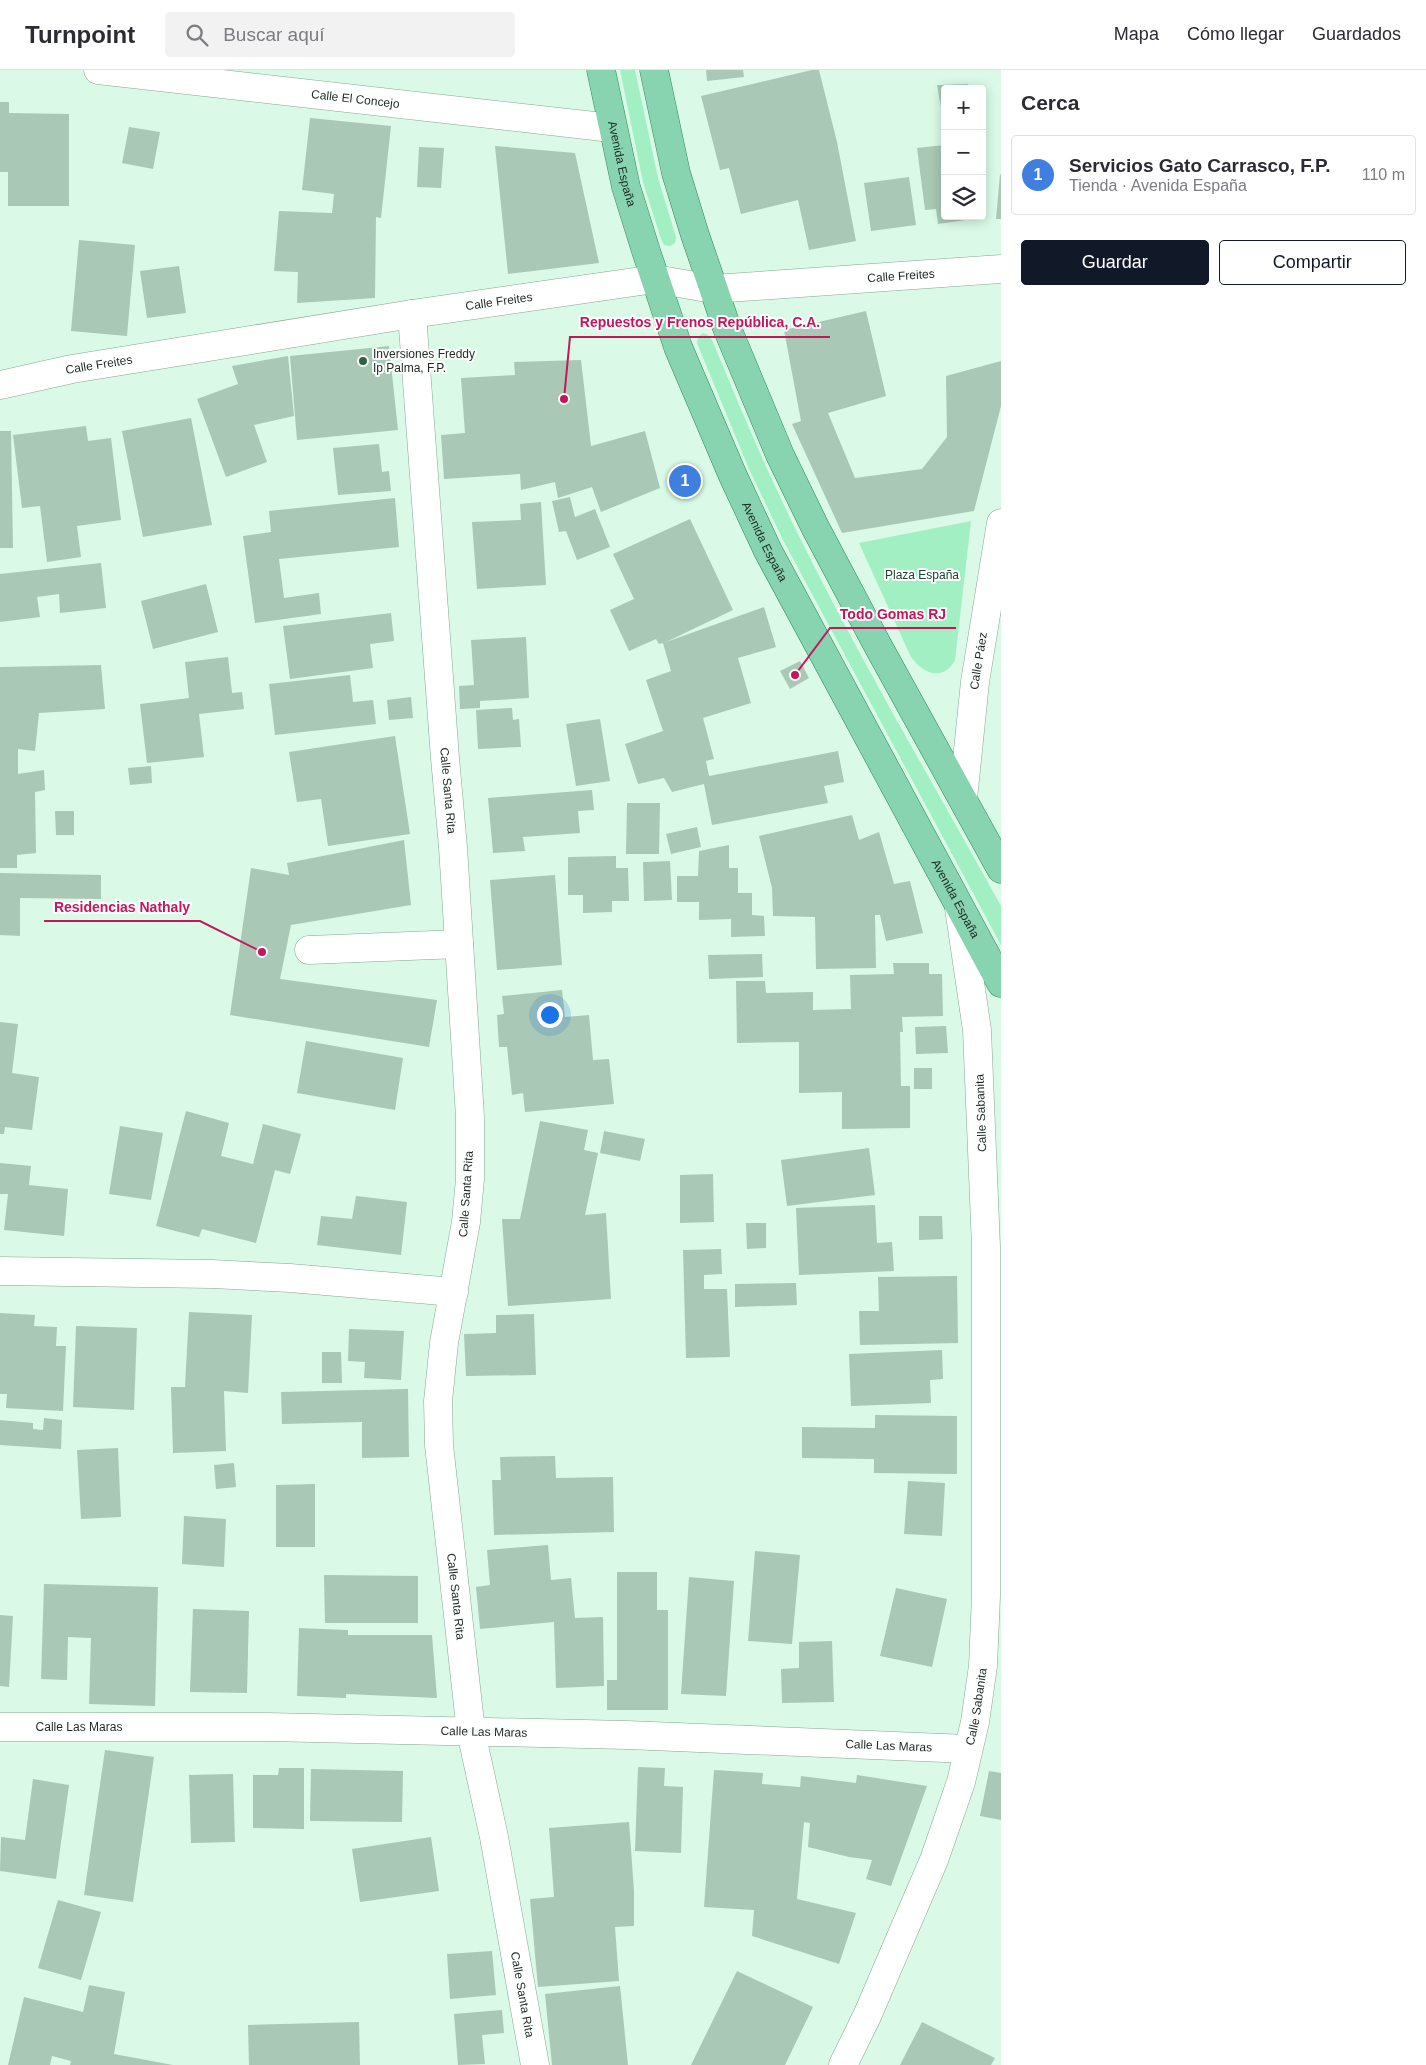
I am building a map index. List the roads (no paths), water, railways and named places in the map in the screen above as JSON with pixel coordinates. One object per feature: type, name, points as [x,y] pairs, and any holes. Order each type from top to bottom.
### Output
[{"type":"main road","name":"Avenida España","points":[[601,70],[626,187],[655,279],[678,346],[733,476],[768,550],[1001,983]]},
{"type":"main road","points":[[654,70],[676,173],[713,289],[727,328],[780,455],[815,527],[1001,869]]},
{"type":"street","name":"Calle El Concejo","points":[[98,70],[612,128]]},
{"type":"street","name":"Calle Freites","points":[[0,385],[72,369],[412,314],[655,279],[713,289],[1001,269]]},
{"type":"street","name":"Calle Santa Rita","points":[[412,314],[470,1117],[470,1179],[466,1222],[444,1343],[438,1401],[439,1445],[471,1732],[494,1838],[534,2065]]},
{"type":"street","name":"Calle Páez","points":[[962,799],[975,682],[1001,523]]},
{"type":"street","name":"Calle Sabanita","points":[[843,2065],[867,2016],[934,1860],[961,1782],[982,1676],[994,1314],[986,1247],[978,1030],[959,904]]},
{"type":"street","points":[[309,950],[459,944]]},
{"type":"street","points":[[0,1270],[212,1274],[290,1278],[454,1292]]},
{"type":"street","name":"Calle Las Maras","points":[[0,1727],[268,1727],[627,1735],[968,1749]]},
{"type":"place","name":"Inversiones Freddy Ip Palma, F.P.","points":[[363,361]]},
{"type":"place","name":"Repuestos y Frenos República, C.A.","points":[[564,399]]},
{"type":"place","name":"Servicios Gato Carrasco, F.P.","points":[[685,481]]},
{"type":"place","name":"Todo Gomas RJ","points":[[795,675]]},
{"type":"place","name":"Residencias Nathaly","points":[[262,952]]},
{"type":"park label","name":"Plaza España","points":[[922,575]]}]
